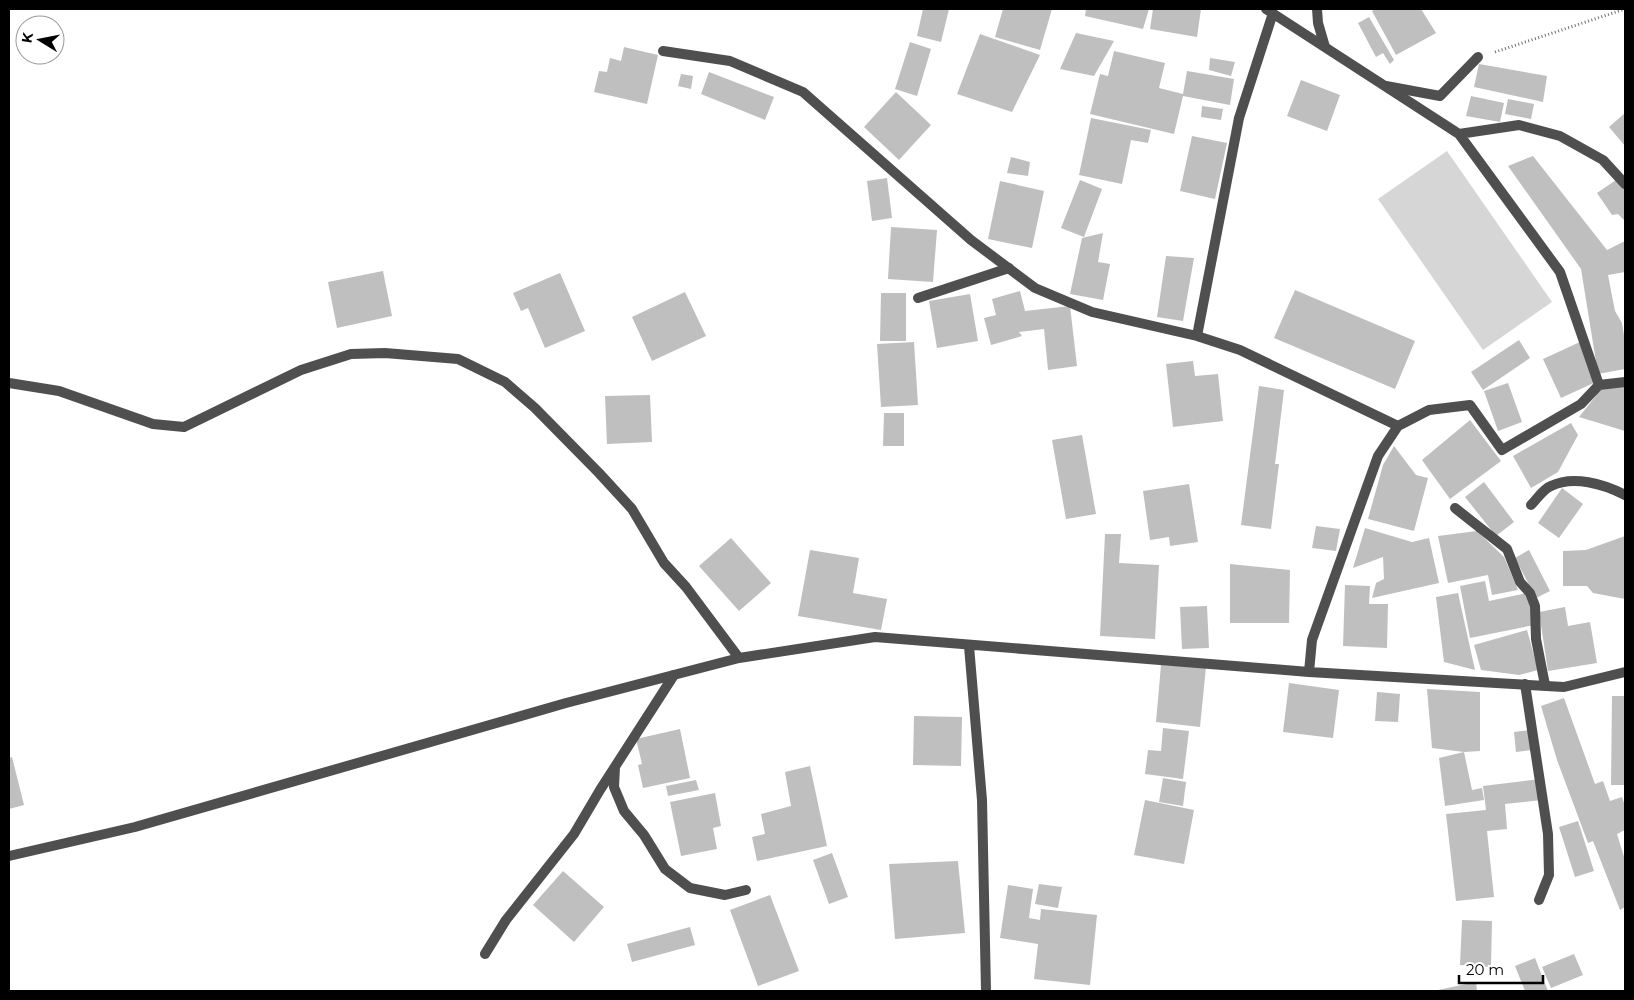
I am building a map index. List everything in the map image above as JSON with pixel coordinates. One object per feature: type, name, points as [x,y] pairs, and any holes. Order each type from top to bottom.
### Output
[{"type":"street","points":[[1318,9],[1325,47]]},
{"type":"street","points":[[1197,336],[1238,118],[1270,11],[1459,134],[1560,272],[1599,385]]},
{"type":"street","points":[[663,51],[730,61],[803,92],[896,176],[971,240],[1035,288],[1092,312],[1197,336],[1240,350],[1398,426]]},
{"type":"street","points":[[1386,86],[1440,96],[1478,58]]},
{"type":"street","points":[[1459,134],[1519,125],[1560,136],[1603,160],[1625,184]]},
{"type":"street","points":[[918,298],[1009,268]]},
{"type":"street","points":[[9,383],[60,391],[153,424],[184,427],[302,370],[350,354],[385,353],[458,360],[505,382],[599,473],[632,509],[664,563],[686,587],[739,658]]},
{"type":"street","points":[[1309,672],[1312,640],[1374,465],[1398,426],[1430,410],[1470,405],[1502,450],[1581,404],[1599,385],[1625,382]]},
{"type":"street","points":[[1532,505],[1549,486],[1568,480],[1610,487],[1625,494]]},
{"type":"street","points":[[1455,508],[1507,549],[1520,582],[1530,593],[1535,606],[1536,640],[1545,685]]},
{"type":"street","points":[[9,856],[135,827],[566,703],[739,658],[875,637],[1309,672],[1564,686],[1625,672]]},
{"type":"street","points":[[969,646],[982,800],[986,991]]},
{"type":"street","points":[[485,954],[506,920],[574,834],[674,675]]},
{"type":"street","points":[[1525,684],[1548,834],[1549,875],[1539,900]]},
{"type":"street","points":[[615,766],[614,787],[624,812],[644,835],[665,869],[690,888],[725,895],[746,890]]},
{"type":"path","points":[[1478,58],[1625,9]]},
{"type":"shaded area","points":[[1447,151],[1552,302],[1483,350],[1378,199]]},
{"type":"building","points":[[923,9],[949,9],[941,42],[917,36]]},
{"type":"building","points":[[1003,9],[1052,9],[1040,50],[995,37]]},
{"type":"building","points":[[1086,9],[1149,9],[1143,29],[1085,16]]},
{"type":"building","points":[[1153,9],[1201,9],[1197,37],[1150,29]]},
{"type":"building","points":[[1375,9],[1421,9],[1436,33],[1396,55],[1372,11]]},
{"type":"building","points":[[1369,17],[1394,60],[1390,64],[1383,53],[1376,57],[1358,23]]},
{"type":"building","points":[[1076,33],[1114,41],[1094,76],[1060,69]]},
{"type":"building","points":[[980,34],[1040,55],[1012,112],[957,94]]},
{"type":"building","points":[[910,42],[931,49],[917,96],[895,89]]},
{"type":"building","points":[[624,47],[658,55],[647,104],[594,92],[599,71],[607,72],[610,58],[621,61]]},
{"type":"building","points":[[1114,51],[1165,63],[1159,88],[1183,94],[1187,71],[1234,79],[1230,105],[1183,96],[1174,134],[1090,114],[1100,74],[1108,76]]},
{"type":"building","points":[[1210,58],[1235,62],[1231,76],[1209,70]]},
{"type":"building","points":[[1479,64],[1547,76],[1543,102],[1474,87]]},
{"type":"building","points":[[709,72],[774,97],[765,120],[701,94]]},
{"type":"building","points":[[681,74],[693,76],[691,89],[678,86]]},
{"type":"building","points":[[1301,80],[1340,95],[1327,131],[1287,116]]},
{"type":"building","points":[[896,92],[931,125],[899,160],[864,127]]},
{"type":"building","points":[[1471,96],[1504,103],[1500,122],[1466,116]]},
{"type":"building","points":[[1508,99],[1534,104],[1531,119],[1505,114]]},
{"type":"building","points":[[1202,106],[1223,109],[1221,120],[1201,117]]},
{"type":"building","points":[[1625,113],[1625,146],[1609,127]]},
{"type":"building","points":[[1091,118],[1151,130],[1148,143],[1131,140],[1122,184],[1079,175]]},
{"type":"building","points":[[1192,136],[1227,143],[1215,199],[1180,191]]},
{"type":"building","points":[[1533,156],[1607,250],[1625,241],[1625,272],[1608,275],[1615,311],[1622,323],[1625,342],[1625,369],[1598,374],[1581,269],[1508,166]]},
{"type":"building","points":[[1011,157],[1030,162],[1028,176],[1007,173]]},
{"type":"building","points":[[887,178],[892,218],[872,221],[867,181]]},
{"type":"building","points":[[1080,180],[1102,189],[1084,237],[1061,228]]},
{"type":"building","points":[[1616,180],[1625,190],[1625,221],[1618,214],[1612,215],[1597,193]]},
{"type":"building","points":[[1000,181],[1044,191],[1032,248],[988,239]]},
{"type":"building","points":[[891,227],[937,230],[933,282],[888,279]]},
{"type":"building","points":[[1103,233],[1098,262],[1110,264],[1103,300],[1070,294],[1082,238]]},
{"type":"building","points":[[1166,256],[1194,258],[1183,321],[1157,317]]},
{"type":"building","points":[[383,271],[392,316],[337,328],[328,282]]},
{"type":"building","points":[[560,273],[585,331],[545,348],[528,308],[521,311],[513,293]]},
{"type":"building","points":[[1295,290],[1415,341],[1395,389],[1274,338]]},
{"type":"building","points":[[1020,291],[1025,311],[1070,306],[1077,366],[1048,370],[1044,329],[1019,332],[1022,336],[991,345],[984,318],[996,315],[992,299]]},
{"type":"building","points":[[685,292],[706,336],[652,361],[632,317]]},
{"type":"building","points":[[881,293],[906,293],[906,341],[880,341]]},
{"type":"building","points":[[970,294],[978,341],[937,348],[929,301]]},
{"type":"building","points":[[1519,340],[1530,358],[1483,390],[1471,372]]},
{"type":"building","points":[[914,342],[918,405],[881,407],[877,344]]},
{"type":"building","points":[[1580,342],[1598,381],[1561,398],[1543,359]]},
{"type":"building","points":[[1193,361],[1195,376],[1218,374],[1223,421],[1173,427],[1166,364]]},
{"type":"building","points":[[1508,383],[1522,422],[1498,431],[1484,391]]},
{"type":"building","points":[[1625,385],[1625,431],[1579,417],[1603,387]]},
{"type":"building","points":[[1259,386],[1284,390],[1275,464],[1279,464],[1271,529],[1241,525]]},
{"type":"building","points":[[650,395],[652,442],[607,444],[605,396]]},
{"type":"building","points":[[884,413],[904,413],[904,446],[883,446]]},
{"type":"building","points":[[1470,420],[1501,461],[1450,499],[1422,460]]},
{"type":"building","points":[[1571,423],[1578,435],[1558,472],[1531,488],[1513,456]]},
{"type":"building","points":[[1082,435],[1096,514],[1066,519],[1052,440]]},
{"type":"building","points":[[1394,446],[1416,475],[1428,478],[1414,531],[1368,519],[1383,465]]},
{"type":"building","points":[[1484,482],[1514,522],[1496,536],[1465,497]]},
{"type":"building","points":[[1189,484],[1198,542],[1170,546],[1169,537],[1150,540],[1143,491]]},
{"type":"building","points":[[1562,488],[1583,504],[1559,538],[1538,523]]},
{"type":"building","points":[[1316,526],[1340,529],[1336,551],[1312,548]]},
{"type":"building","points":[[1365,528],[1412,542],[1429,538],[1439,583],[1372,598],[1376,583],[1384,579],[1383,557],[1353,568]]},
{"type":"building","points":[[1477,531],[1504,557],[1518,590],[1492,595],[1488,575],[1448,583],[1438,536]]},
{"type":"building","points":[[1105,534],[1121,534],[1119,563],[1159,565],[1155,639],[1100,636]]},
{"type":"building","points":[[1625,536],[1625,599],[1593,593],[1587,586],[1563,586],[1563,551],[1586,550]]},
{"type":"building","points":[[731,538],[771,583],[739,611],[699,566]]},
{"type":"building","points":[[810,550],[859,558],[853,593],[887,599],[881,630],[798,616]]},
{"type":"building","points":[[1529,550],[1550,591],[1536,598],[1515,558]]},
{"type":"building","points":[[1230,564],[1290,570],[1289,623],[1230,623]]},
{"type":"building","points":[[1485,581],[1489,601],[1527,593],[1534,625],[1470,638],[1460,586]]},
{"type":"building","points":[[1345,585],[1370,586],[1369,604],[1388,604],[1387,648],[1343,646]]},
{"type":"building","points":[[1458,593],[1475,670],[1444,662],[1436,597]]},
{"type":"building","points":[[1207,606],[1209,648],[1182,649],[1180,607]]},
{"type":"building","points":[[1565,607],[1568,626],[1590,622],[1597,663],[1548,671],[1539,612]]},
{"type":"building","points":[[1527,630],[1538,670],[1519,675],[1481,670],[1474,645]]},
{"type":"building","points":[[1161,665],[1206,667],[1200,727],[1156,722]]},
{"type":"building","points":[[1289,683],[1339,690],[1333,738],[1283,732]]},
{"type":"building","points":[[1427,689],[1480,692],[1480,751],[1464,752],[1432,748]]},
{"type":"building","points":[[1377,692],[1400,694],[1398,722],[1375,721]]},
{"type":"building","points":[[1612,696],[1625,696],[1625,785],[1611,785]]},
{"type":"building","points":[[1564,698],[1595,784],[1603,781],[1610,801],[1622,797],[1625,806],[1625,830],[1617,834],[1625,860],[1625,907],[1620,910],[1593,841],[1588,843],[1557,760],[1541,706]]},
{"type":"building","points":[[914,716],[962,717],[961,766],[913,765]]},
{"type":"building","points":[[1163,728],[1189,731],[1183,779],[1145,774],[1148,750],[1161,751]]},
{"type":"building","points":[[680,729],[690,778],[643,788],[638,765],[642,764],[636,739]]},
{"type":"building","points":[[1529,730],[1532,750],[1516,752],[1514,732]]},
{"type":"building","points":[[1464,752],[1472,790],[1482,788],[1484,800],[1445,806],[1439,758]]},
{"type":"building","points":[[12,757],[24,805],[9,809],[9,758]]},
{"type":"building","points":[[810,766],[827,846],[757,861],[752,837],[765,834],[761,814],[791,806],[785,772]]},
{"type":"building","points":[[1163,778],[1186,782],[1183,806],[1159,802]]},
{"type":"building","points":[[1540,779],[1542,800],[1505,804],[1507,829],[1487,831],[1494,897],[1456,901],[1446,814],[1486,810],[1483,786]]},
{"type":"building","points":[[696,780],[699,790],[668,796],[666,786]]},
{"type":"building","points":[[715,793],[721,826],[713,828],[717,849],[681,856],[670,802]]},
{"type":"building","points":[[1145,800],[1194,810],[1184,864],[1134,855]]},
{"type":"building","points":[[1578,821],[1594,871],[1575,877],[1559,827]]},
{"type":"building","points":[[832,853],[848,897],[829,904],[813,860]]},
{"type":"building","points":[[958,861],[965,933],[895,939],[889,864]]},
{"type":"building","points":[[563,871],[604,907],[574,942],[533,905]]},
{"type":"building","points":[[1039,884],[1062,887],[1058,908],[1035,904]]},
{"type":"building","points":[[1008,885],[1033,889],[1029,918],[1040,920],[1041,909],[1097,915],[1090,985],[1034,979],[1038,944],[1000,938]]},
{"type":"building","points":[[770,895],[799,971],[758,986],[730,910]]},
{"type":"building","points":[[1462,920],[1492,921],[1491,967],[1460,965]]},
{"type":"building","points":[[690,927],[695,945],[632,962],[627,944]]},
{"type":"building","points":[[1574,954],[1583,975],[1551,988],[1542,967]]},
{"type":"building","points":[[1535,958],[1548,991],[1525,991],[1515,966]]},
{"type":"building","points":[[1476,982],[1477,991],[1438,991],[1438,990]]}]
